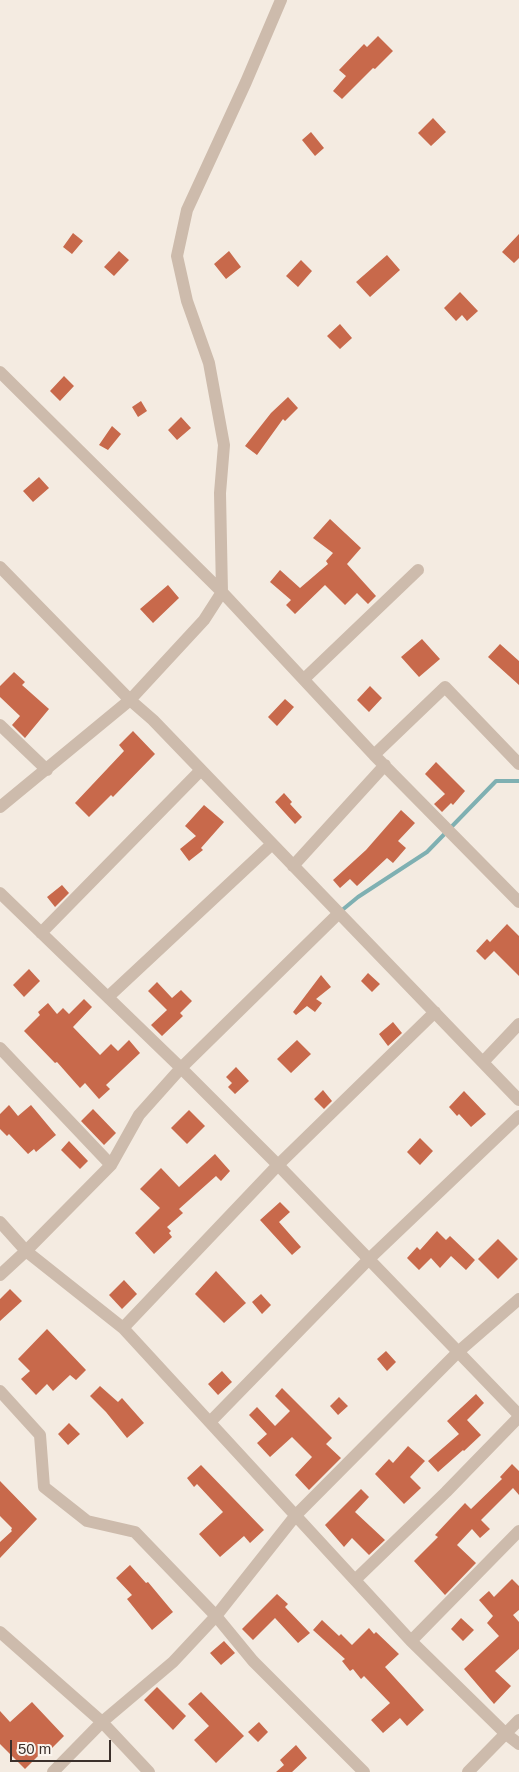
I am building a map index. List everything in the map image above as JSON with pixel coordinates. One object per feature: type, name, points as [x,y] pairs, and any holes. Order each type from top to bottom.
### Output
[{"type":"street","points":[[0,807],[130,700],[204,620],[222,592],[220,493],[224,445],[209,363],[187,301],[178,256],[187,210],[246,82],[281,0]]},
{"type":"street","points":[[0,372],[222,592],[374,755],[519,902]]},
{"type":"street","points":[[0,567],[130,700],[153,720],[519,1100]]},
{"type":"street","points":[[304,679],[418,570]]},
{"type":"street","points":[[374,755],[445,687],[519,764]]},
{"type":"street","points":[[0,725],[47,770]]},
{"type":"street","points":[[293,866],[385,765]]},
{"type":"street","points":[[41,933],[201,770]]},
{"type":"street","points":[[108,997],[272,844]]},
{"type":"street","points":[[0,892],[278,1165],[519,1416],[446,1492],[355,1580]]},
{"type":"street","points":[[0,1274],[26,1251],[111,1165],[139,1114],[181,1068],[339,913]]},
{"type":"street","points":[[123,1328],[278,1165],[435,1012]]},
{"type":"street","points":[[483,1062],[519,1024]]},
{"type":"street","points":[[0,1048],[111,1165]]},
{"type":"street","points":[[210,1422],[369,1259],[519,1116]]},
{"type":"street","points":[[0,1222],[26,1251],[123,1328],[411,1640],[506,1734],[519,1744]]},
{"type":"street","points":[[53,1772],[102,1722],[172,1662],[216,1616],[296,1515],[458,1352],[519,1299]]},
{"type":"street","points":[[0,1391],[40,1435],[44,1487],[87,1521],[135,1532],[216,1616],[253,1661],[364,1772]]},
{"type":"street","points":[[411,1640],[519,1531]]},
{"type":"street","points":[[0,1632],[102,1722],[149,1772]]},
{"type":"street","points":[[468,1772],[519,1720]]},
{"type":"building","points":[[378,36],[393,51],[342,99],[333,91],[346,76],[339,70],[364,44],[367,47]]},
{"type":"building","points":[[433,118],[446,132],[431,146],[418,133]]},
{"type":"building","points":[[311,132],[324,148],[315,156],[302,140]]},
{"type":"building","points":[[73,233],[83,241],[72,254],[63,247]]},
{"type":"building","points":[[519,234],[519,258],[514,263],[502,252]]},
{"type":"building","points":[[119,251],[129,260],[114,276],[104,267]]},
{"type":"building","points":[[229,251],[241,267],[226,279],[214,264]]},
{"type":"building","points":[[387,255],[400,270],[370,297],[356,282]]},
{"type":"building","points":[[301,260],[312,271],[298,287],[286,276]]},
{"type":"building","points":[[460,292],[478,311],[467,321],[462,315],[456,321],[444,308]]},
{"type":"building","points":[[340,324],[352,338],[340,349],[327,336]]},
{"type":"building","points":[[64,376],[74,386],[60,401],[50,391]]},
{"type":"building","points":[[288,397],[298,408],[285,421],[283,419],[257,455],[245,446],[271,413]]},
{"type":"building","points":[[141,401],[147,411],[138,417],[132,407]]},
{"type":"building","points":[[181,417],[191,428],[177,440],[168,430]]},
{"type":"building","points":[[112,426],[121,434],[108,450],[99,445]]},
{"type":"building","points":[[39,477],[49,488],[33,502],[23,491]]},
{"type":"building","points":[[330,519],[361,548],[347,564],[376,596],[368,604],[357,593],[345,605],[325,585],[295,614],[286,605],[291,600],[270,582],[280,570],[300,588],[328,564],[326,561],[333,553],[313,538]]},
{"type":"building","points":[[168,585],[179,598],[153,623],[140,609]]},
{"type":"building","points":[[422,639],[440,659],[419,677],[401,657]]},
{"type":"building","points":[[500,644],[519,661],[519,685],[488,657]]},
{"type":"building","points":[[14,672],[25,682],[22,685],[49,709],[25,738],[12,725],[20,716],[0,697],[0,686]]},
{"type":"building","points":[[370,686],[382,698],[369,712],[357,700]]},
{"type":"building","points":[[285,699],[294,707],[277,726],[268,717]]},
{"type":"building","points":[[133,731],[155,754],[113,797],[111,795],[89,817],[75,803],[124,751],[119,745]]},
{"type":"building","points":[[436,762],[465,791],[453,805],[451,803],[442,812],[434,804],[445,794],[425,774]]},
{"type":"building","points":[[284,793],[292,802],[290,804],[302,817],[295,824],[275,802]]},
{"type":"building","points":[[204,805],[224,822],[201,848],[203,850],[189,861],[180,849],[196,836],[185,826]]},
{"type":"building","points":[[401,810],[415,823],[398,841],[406,848],[393,863],[387,858],[357,886],[350,879],[340,888],[333,880],[366,850]]},
{"type":"building","points":[[62,885],[69,893],[55,907],[47,897]]},
{"type":"building","points":[[507,924],[519,936],[519,976],[494,951],[485,960],[476,951],[487,939],[490,942]]},
{"type":"building","points":[[29,969],[40,981],[24,997],[13,985]]},
{"type":"building","points":[[368,973],[380,984],[372,992],[361,981]]},
{"type":"building","points":[[321,975],[331,987],[316,999],[322,1003],[315,1012],[307,1006],[296,1015],[293,1012]]},
{"type":"building","points":[[157,982],[172,998],[181,990],[192,1001],[180,1013],[183,1016],[162,1036],[151,1025],[167,1010],[148,991]]},
{"type":"building","points":[[84,999],[92,1007],[73,1027],[100,1055],[111,1044],[118,1051],[129,1040],[140,1053],[106,1085],[110,1089],[99,1099],[85,1083],[80,1088],[57,1062],[55,1063],[24,1031],[40,1015],[38,1012],[48,1003],[57,1014],[63,1008],[69,1014]]},
{"type":"building","points":[[393,1022],[402,1033],[388,1046],[379,1034]]},
{"type":"building","points":[[297,1040],[311,1054],[291,1073],[277,1059]]},
{"type":"building","points":[[236,1067],[249,1081],[235,1094],[228,1087],[232,1083],[226,1077]]},
{"type":"building","points":[[323,1090],[332,1101],[324,1109],[314,1099]]},
{"type":"building","points":[[464,1091],[486,1114],[471,1127],[459,1114],[457,1116],[449,1107]]},
{"type":"building","points":[[9,1105],[18,1116],[31,1105],[56,1135],[36,1152],[34,1149],[28,1154],[9,1134],[7,1136],[0,1129],[0,1114]]},
{"type":"building","points":[[93,1109],[116,1133],[104,1145],[81,1121]]},
{"type":"building","points":[[189,1110],[205,1126],[187,1144],[171,1128]]},
{"type":"building","points":[[420,1138],[433,1151],[420,1165],[407,1152]]},
{"type":"building","points":[[69,1141],[88,1161],[80,1169],[61,1150]]},
{"type":"building","points":[[215,1154],[230,1171],[221,1181],[216,1176],[179,1209],[183,1213],[167,1227],[171,1231],[169,1233],[172,1237],[154,1254],[135,1233],[160,1208],[140,1189],[161,1168],[179,1187]]},
{"type":"building","points":[[280,1202],[290,1212],[279,1222],[301,1247],[292,1255],[260,1220]]},
{"type":"building","points":[[437,1231],[446,1240],[450,1236],[475,1260],[466,1270],[451,1256],[440,1268],[431,1258],[419,1270],[407,1258],[417,1247],[420,1250]]},
{"type":"building","points":[[498,1239],[518,1259],[498,1279],[478,1259]]},
{"type":"building","points":[[216,1271],[246,1303],[224,1323],[195,1294]]},
{"type":"building","points":[[124,1280],[137,1294],[122,1309],[109,1295]]},
{"type":"building","points":[[10,1289],[22,1301],[0,1321],[0,1299]]},
{"type":"building","points":[[261,1294],[271,1305],[262,1314],[252,1302]]},
{"type":"building","points":[[47,1329],[86,1370],[76,1380],[70,1375],[53,1391],[47,1384],[36,1395],[21,1379],[30,1371],[18,1359]]},
{"type":"building","points":[[386,1351],[396,1362],[387,1371],[377,1359]]},
{"type":"building","points":[[222,1371],[232,1382],[218,1395],[208,1384]]},
{"type":"building","points":[[100,1386],[118,1402],[122,1398],[144,1423],[127,1438],[90,1396]]},
{"type":"building","points":[[282,1388],[332,1438],[326,1444],[341,1458],[309,1490],[295,1475],[312,1457],[292,1437],[270,1457],[257,1443],[267,1434],[249,1415],[257,1407],[275,1426],[290,1411],[275,1396]]},
{"type":"building","points":[[476,1394],[484,1403],[467,1420],[481,1435],[438,1472],[428,1461],[459,1434],[447,1421]]},
{"type":"building","points":[[339,1397],[348,1406],[338,1415],[330,1406]]},
{"type":"building","points":[[69,1423],[80,1434],[68,1445],[58,1434]]},
{"type":"building","points":[[408,1446],[425,1461],[410,1477],[421,1488],[404,1504],[375,1474],[389,1459],[393,1463]]},
{"type":"building","points":[[512,1464],[519,1471],[519,1495],[513,1488],[481,1520],[490,1529],[480,1538],[472,1529],[457,1545],[476,1563],[445,1595],[414,1561],[438,1537],[435,1535],[465,1503],[471,1509],[502,1479],[500,1477]]},
{"type":"building","points":[[201,1465],[264,1530],[250,1543],[244,1536],[220,1557],[199,1534],[223,1512],[197,1484],[194,1487],[187,1478]]},
{"type":"building","points":[[0,1481],[37,1519],[0,1558],[0,1542],[12,1531],[12,1528],[0,1516]]},
{"type":"building","points":[[361,1489],[369,1497],[355,1512],[385,1540],[369,1555],[352,1538],[344,1547],[325,1525]]},
{"type":"building","points":[[130,1565],[146,1583],[148,1582],[173,1612],[152,1630],[127,1599],[132,1595],[116,1578]]},
{"type":"building","points":[[512,1579],[519,1586],[519,1610],[513,1615],[519,1622],[519,1649],[495,1671],[511,1686],[494,1704],[464,1669],[499,1636],[487,1623],[493,1616],[479,1600],[489,1591],[494,1597]]},
{"type":"building","points":[[277,1594],[288,1604],[285,1607],[310,1633],[298,1643],[275,1618],[253,1640],[242,1629]]},
{"type":"building","points":[[461,1618],[474,1630],[463,1641],[451,1629]]},
{"type":"building","points":[[322,1620],[352,1645],[369,1628],[374,1634],[376,1632],[399,1654],[385,1667],[424,1710],[407,1726],[400,1718],[383,1733],[371,1720],[390,1703],[364,1676],[361,1679],[353,1669],[350,1671],[342,1661],[345,1659],[313,1630]]},
{"type":"building","points":[[224,1641],[235,1653],[221,1665],[210,1653]]},
{"type":"building","points":[[157,1687],[186,1716],[173,1730],[144,1700]]},
{"type":"building","points":[[201,1692],[244,1736],[216,1763],[194,1740],[209,1726],[188,1704]]},
{"type":"building","points":[[32,1702],[64,1736],[50,1750],[47,1747],[25,1769],[0,1744],[0,1711],[10,1722]]},
{"type":"building","points":[[259,1722],[268,1732],[258,1742],[248,1732]]},
{"type":"building","points":[[296,1745],[307,1758],[292,1772],[276,1772],[284,1765],[280,1760]]},
{"type":"waterway","points":[[341,911],[358,897],[427,852],[496,781],[519,781]]}]
